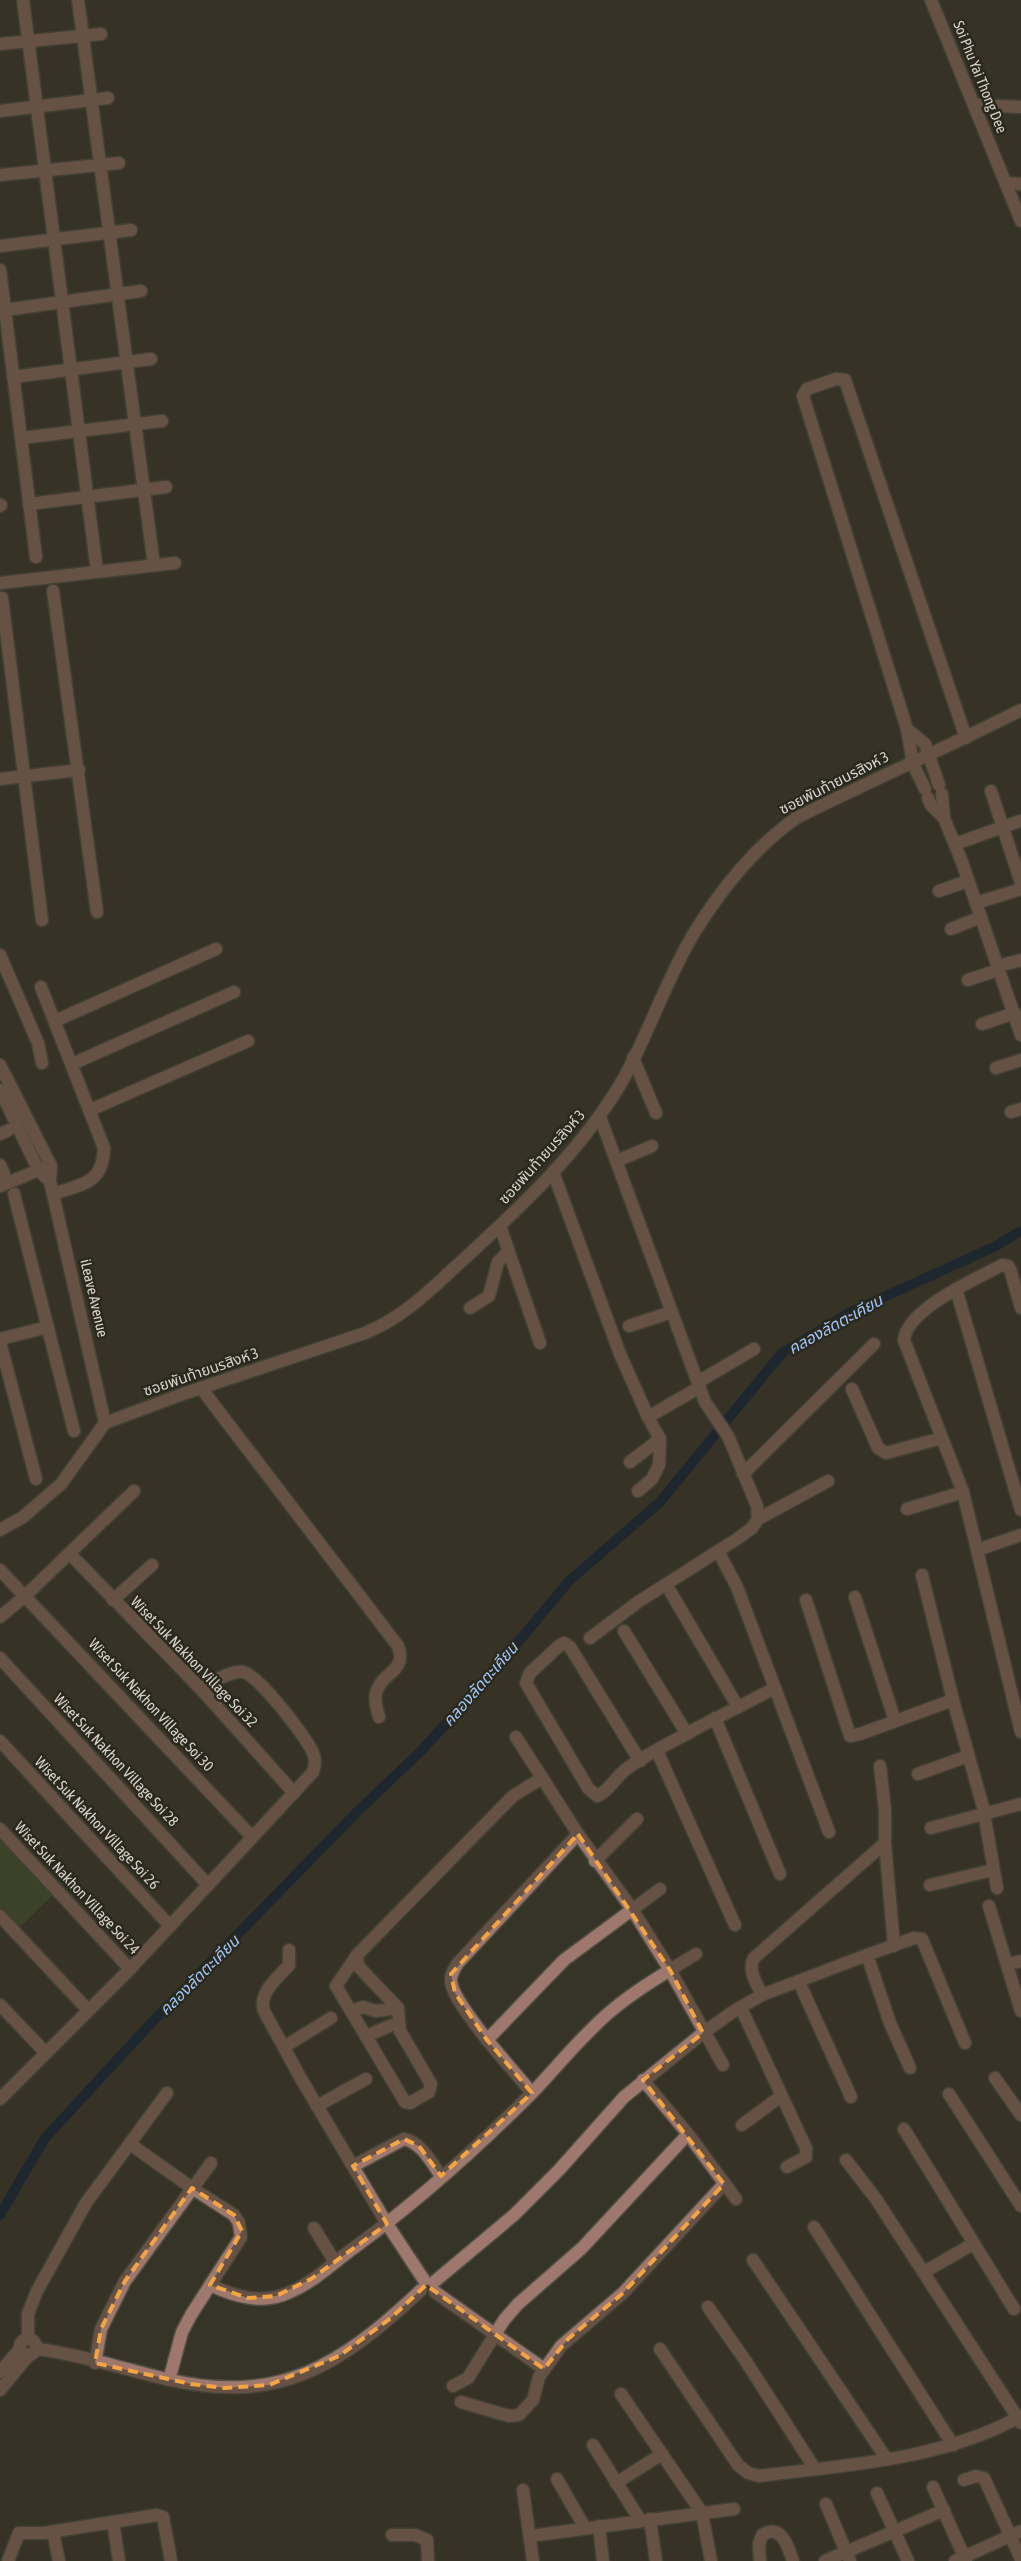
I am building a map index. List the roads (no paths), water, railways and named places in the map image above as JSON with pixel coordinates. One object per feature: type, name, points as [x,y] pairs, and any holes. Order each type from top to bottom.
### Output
[{"type":"street","points":[[23,0],[97,571]]},
{"type":"street","points":[[78,0],[154,565]]},
{"type":"street","name":"Soi Phu Yai Thong Dee","points":[[931,0],[1021,221]]},
{"type":"street","points":[[0,44],[101,34]]},
{"type":"street","points":[[0,111],[108,98]]},
{"type":"street","points":[[974,105],[1021,107]]},
{"type":"street","points":[[0,174],[120,162]]},
{"type":"street","points":[[1006,183],[1021,184]]},
{"type":"street","points":[[0,246],[131,230]]},
{"type":"street","points":[[0,270],[36,557]]},
{"type":"street","points":[[5,310],[141,292]]},
{"type":"street","points":[[13,377],[151,359]]},
{"type":"street","points":[[944,818],[931,805],[913,764],[907,729],[803,396],[807,389],[840,378],[845,380],[966,738]]},
{"type":"street","points":[[21,438],[162,421]]},
{"type":"street","points":[[29,504],[166,487]]},
{"type":"street","points":[[0,583],[175,563]]},
{"type":"street","points":[[53,591],[97,912]]},
{"type":"street","points":[[2,598],[42,920]]},
{"type":"street","name":"ซอยพันท้ายนรสิงห์ 3","points":[[105,1423],[386,1324],[413,1306],[500,1226],[553,1172],[600,1117],[633,1058],[694,934],[732,880],[782,828],[796,818],[889,772],[913,764],[1021,710]]},
{"type":"street","points":[[907,729],[925,744],[940,789],[944,818],[976,902],[1021,1033]]},
{"type":"street","points":[[0,779],[79,770]]},
{"type":"street","points":[[991,791],[1021,883]]},
{"type":"street","points":[[955,844],[1020,821]]},
{"type":"street","points":[[939,891],[968,881]]},
{"type":"street","points":[[976,902],[1021,889]]},
{"type":"street","points":[[951,929],[981,918]]},
{"type":"street","points":[[55,1021],[216,949]]},
{"type":"street","points":[[0,955],[38,1043],[42,1063]]},
{"type":"street","points":[[968,980],[1021,960]]},
{"type":"street","points":[[41,987],[104,1148],[103,1162],[92,1181],[54,1194]]},
{"type":"street","points":[[72,1064],[234,992]]},
{"type":"street","points":[[982,1024],[1015,1013]]},
{"type":"street","points":[[90,1110],[248,1041]]},
{"type":"street","points":[[633,1058],[656,1113]]},
{"type":"street","points":[[996,1068],[1021,1060]]},
{"type":"street","name":"iLeave Avenue","points":[[0,1066],[45,1168],[54,1194],[105,1423]]},
{"type":"street","name":"iLeave Avenue","points":[[0,1090],[45,1168]]},
{"type":"street","points":[[600,1117],[699,1384],[710,1410],[728,1436],[757,1506],[758,1519]]},
{"type":"street","points":[[617,1161],[652,1146]]},
{"type":"street","points":[[1,1175],[45,1168]]},
{"type":"street","points":[[553,1172],[620,1354],[660,1439],[657,1472],[638,1491]]},
{"type":"street","points":[[14,1194],[74,1431]]},
{"type":"street","points":[[500,1226],[540,1343]]},
{"type":"street","points":[[470,1308],[489,1296],[498,1262],[508,1252]]},
{"type":"street","points":[[1021,1308],[1008,1266],[1002,1266],[956,1289],[909,1325],[905,1333],[906,1347],[963,1492],[1021,1732]]},
{"type":"street","points":[[956,1289],[1021,1510]]},
{"type":"street","points":[[629,1326],[672,1312]]},
{"type":"street","points":[[36,1479],[0,1341],[48,1327]]},
{"type":"street","points":[[744,1474],[874,1344]]},
{"type":"street","points":[[648,1417],[754,1349]]},
{"type":"street","points":[[201,1388],[398,1646],[401,1654],[398,1666],[380,1683],[376,1692],[375,1700],[379,1716]]},
{"type":"street","points":[[852,1389],[878,1448],[886,1453],[942,1438]]},
{"type":"street","points":[[0,1530],[35,1507],[61,1484],[105,1423]]},
{"type":"street","points":[[630,1462],[660,1439]]},
{"type":"street","points":[[590,1638],[638,1602],[752,1528],[758,1519],[828,1481]]},
{"type":"street","points":[[0,1618],[70,1554],[134,1491]]},
{"type":"street","points":[[907,1509],[963,1492]]},
{"type":"street","points":[[977,1550],[1021,1535]]},
{"type":"street","points":[[718,1551],[737,1587],[829,1832]]},
{"type":"street","name":"Wiset Suk Nakhon Village Soi 32","points":[[70,1554],[200,1688],[294,1793]]},
{"type":"street","points":[[113,1600],[152,1565]]},
{"type":"street","name":"Wiset Suk Nakhon Village Soi 30","points":[[0,1570],[252,1837]]},
{"type":"street","points":[[922,1575],[984,1814],[997,1888]]},
{"type":"street","points":[[670,1591],[738,1707]]},
{"type":"street","points":[[855,1598],[895,1721]]},
{"type":"street","points":[[806,1600],[850,1736],[953,1700]]},
{"type":"street","points":[[624,1631],[687,1734]]},
{"type":"street","points":[[640,1761],[570,1647],[564,1643],[560,1645],[530,1673],[526,1683],[588,1788],[593,1795],[597,1796],[602,1794],[626,1769],[640,1761],[657,1751],[715,1718],[775,1688]]},
{"type":"street","name":"Wiset Suk Nakhon Village Soi 28","points":[[0,1658],[208,1885]]},
{"type":"street","points":[[2,2092],[46,2053],[130,1969],[313,1772],[314,1754],[258,1679],[243,1672],[236,1672],[200,1688]]},
{"type":"street","points":[[715,1718],[780,1874]]},
{"type":"street","points":[[516,1737],[596,1861],[632,1909],[670,1970],[723,2065]]},
{"type":"street","name":"Wiset Suk Nakhon Village Soi 26","points":[[0,1741],[170,1926]]},
{"type":"street","points":[[657,1751],[735,1925]]},
{"type":"street","points":[[918,1774],[968,1756]]},
{"type":"street","points":[[880,1766],[885,1810],[885,1843],[894,1946]]},
{"type":"street","points":[[357,1955],[358,1966],[398,2008],[400,2031],[428,2076],[432,2086],[428,2094],[410,2103],[405,2102],[336,1985],[357,1955],[513,1796],[542,1778]]},
{"type":"street","points":[[931,1828],[1021,1804]]},
{"type":"street","points":[[596,1861],[637,1819]]},
{"type":"street","name":"Wiset Suk Nakhon Village Soi 24","points":[[0,1829],[130,1969]]},
{"type":"street","points":[[532,2093],[487,2040],[455,1993],[451,1983],[451,1974],[458,1963],[578,1834]]},
{"type":"street","points":[[762,1996],[751,1970],[750,1964],[754,1958],[885,1843]]},
{"type":"street","points":[[930,1885],[993,1870]]},
{"type":"street","points":[[487,2040],[564,1960],[660,1890]]},
{"type":"street","points":[[989,1906],[1021,2011]]},
{"type":"street","points":[[0,1916],[88,2010]]},
{"type":"street","points":[[28,2348],[54,2351],[95,2363],[169,2380],[225,2388],[269,2385],[319,2368],[339,2356],[391,2318],[514,2215],[559,2170],[624,2097],[704,2033],[762,1996],[914,1938],[922,1939],[965,2043]]},
{"type":"street","points":[[289,1950],[289,1965],[263,1996],[261,2002],[284,2048],[387,2224],[429,2286],[544,2369]]},
{"type":"street","points":[[210,2285],[232,2295],[248,2298],[276,2296],[290,2292],[335,2262],[387,2224],[442,2176],[532,2093],[609,2012],[635,1992],[696,1954]]},
{"type":"street","points":[[867,1955],[890,2023],[910,2068]]},
{"type":"street","points":[[1008,1964],[1021,1961]]},
{"type":"street","points":[[799,1982],[851,2097]]},
{"type":"street","points":[[0,2005],[46,2053]]},
{"type":"street","points":[[351,2011],[363,2008],[376,2011],[398,2008]]},
{"type":"street","points":[[741,2008],[781,2096],[804,2141],[807,2154],[802,2160],[787,2167]]},
{"type":"street","points":[[284,2048],[331,2018]]},
{"type":"street","points":[[366,2036],[392,2025],[399,2025]]},
{"type":"street","points":[[995,2078],[1021,2116]]},
{"type":"street","points":[[317,2106],[366,2079]]},
{"type":"street","points":[[643,2080],[688,2134],[736,2199]]},
{"type":"street","points":[[0,2390],[4,2374],[28,2348],[28,2314],[31,2302],[86,2203],[167,2093]]},
{"type":"street","points":[[949,2094],[1021,2206]]},
{"type":"street","points":[[742,2125],[781,2096]]},
{"type":"street","points":[[904,2130],[1014,2309]]},
{"type":"street","points":[[453,2386],[468,2378],[494,2334],[518,2304],[582,2248],[688,2134]]},
{"type":"street","points":[[353,2166],[404,2139],[411,2140],[418,2146],[442,2176]]},
{"type":"street","points":[[130,2144],[234,2215],[242,2231],[241,2237],[182,2332],[169,2380]]},
{"type":"street","points":[[660,2349],[738,2465],[748,2473],[759,2476],[886,2458],[953,2445],[1020,2419],[924,2272],[846,2160]]},
{"type":"street","points":[[95,2363],[101,2329],[125,2280],[211,2163]]},
{"type":"street","points":[[461,2402],[508,2416],[519,2416],[533,2400],[544,2369],[551,2357],[568,2339],[591,2322],[623,2293],[724,2184]]},
{"type":"street","points":[[814,2227],[953,2445]]},
{"type":"street","points":[[314,2228],[335,2262]]},
{"type":"street","points":[[924,2272],[973,2244]]},
{"type":"street","points":[[753,2260],[886,2458]]},
{"type":"street","points":[[708,2307],[745,2360],[814,2469]]},
{"type":"street","points":[[621,2394],[702,2513],[711,2561]]},
{"type":"street","points":[[593,2445],[616,2483],[645,2519],[656,2561]]},
{"type":"street","points":[[616,2483],[662,2454]]},
{"type":"street","points":[[964,2480],[976,2476],[984,2478],[1016,2533],[1021,2558]]},
{"type":"street","points":[[556,2480],[585,2528]]},
{"type":"street","points":[[933,2487],[944,2510],[961,2560],[1016,2533]]},
{"type":"street","points":[[523,2490],[533,2561]]},
{"type":"street","points":[[877,2493],[896,2530],[908,2561]]},
{"type":"street","points":[[826,2504],[849,2556]]},
{"type":"street","points":[[530,2536],[645,2519],[734,2509]]},
{"type":"street","points":[[825,2561],[849,2556],[896,2530],[944,2510]]},
{"type":"street","points":[[8,2561],[19,2533],[53,2532],[161,2515],[163,2517],[171,2561]]},
{"type":"street","points":[[112,2522],[119,2561]]},
{"type":"street","points":[[599,2526],[604,2561]]},
{"type":"street","points":[[53,2532],[59,2561]]},
{"type":"street","points":[[760,2561],[760,2540],[762,2535],[772,2532],[784,2537],[794,2561]]},
{"type":"street","points":[[392,2535],[415,2535],[426,2540],[428,2561]]},
{"type":"waterway","name":"คลองลัดตะเคียน","points":[[0,2215],[45,2138],[154,2020],[357,1812],[420,1752],[489,1677],[569,1581],[660,1502],[782,1353],[851,1312],[996,1246],[1021,1231]]}]
